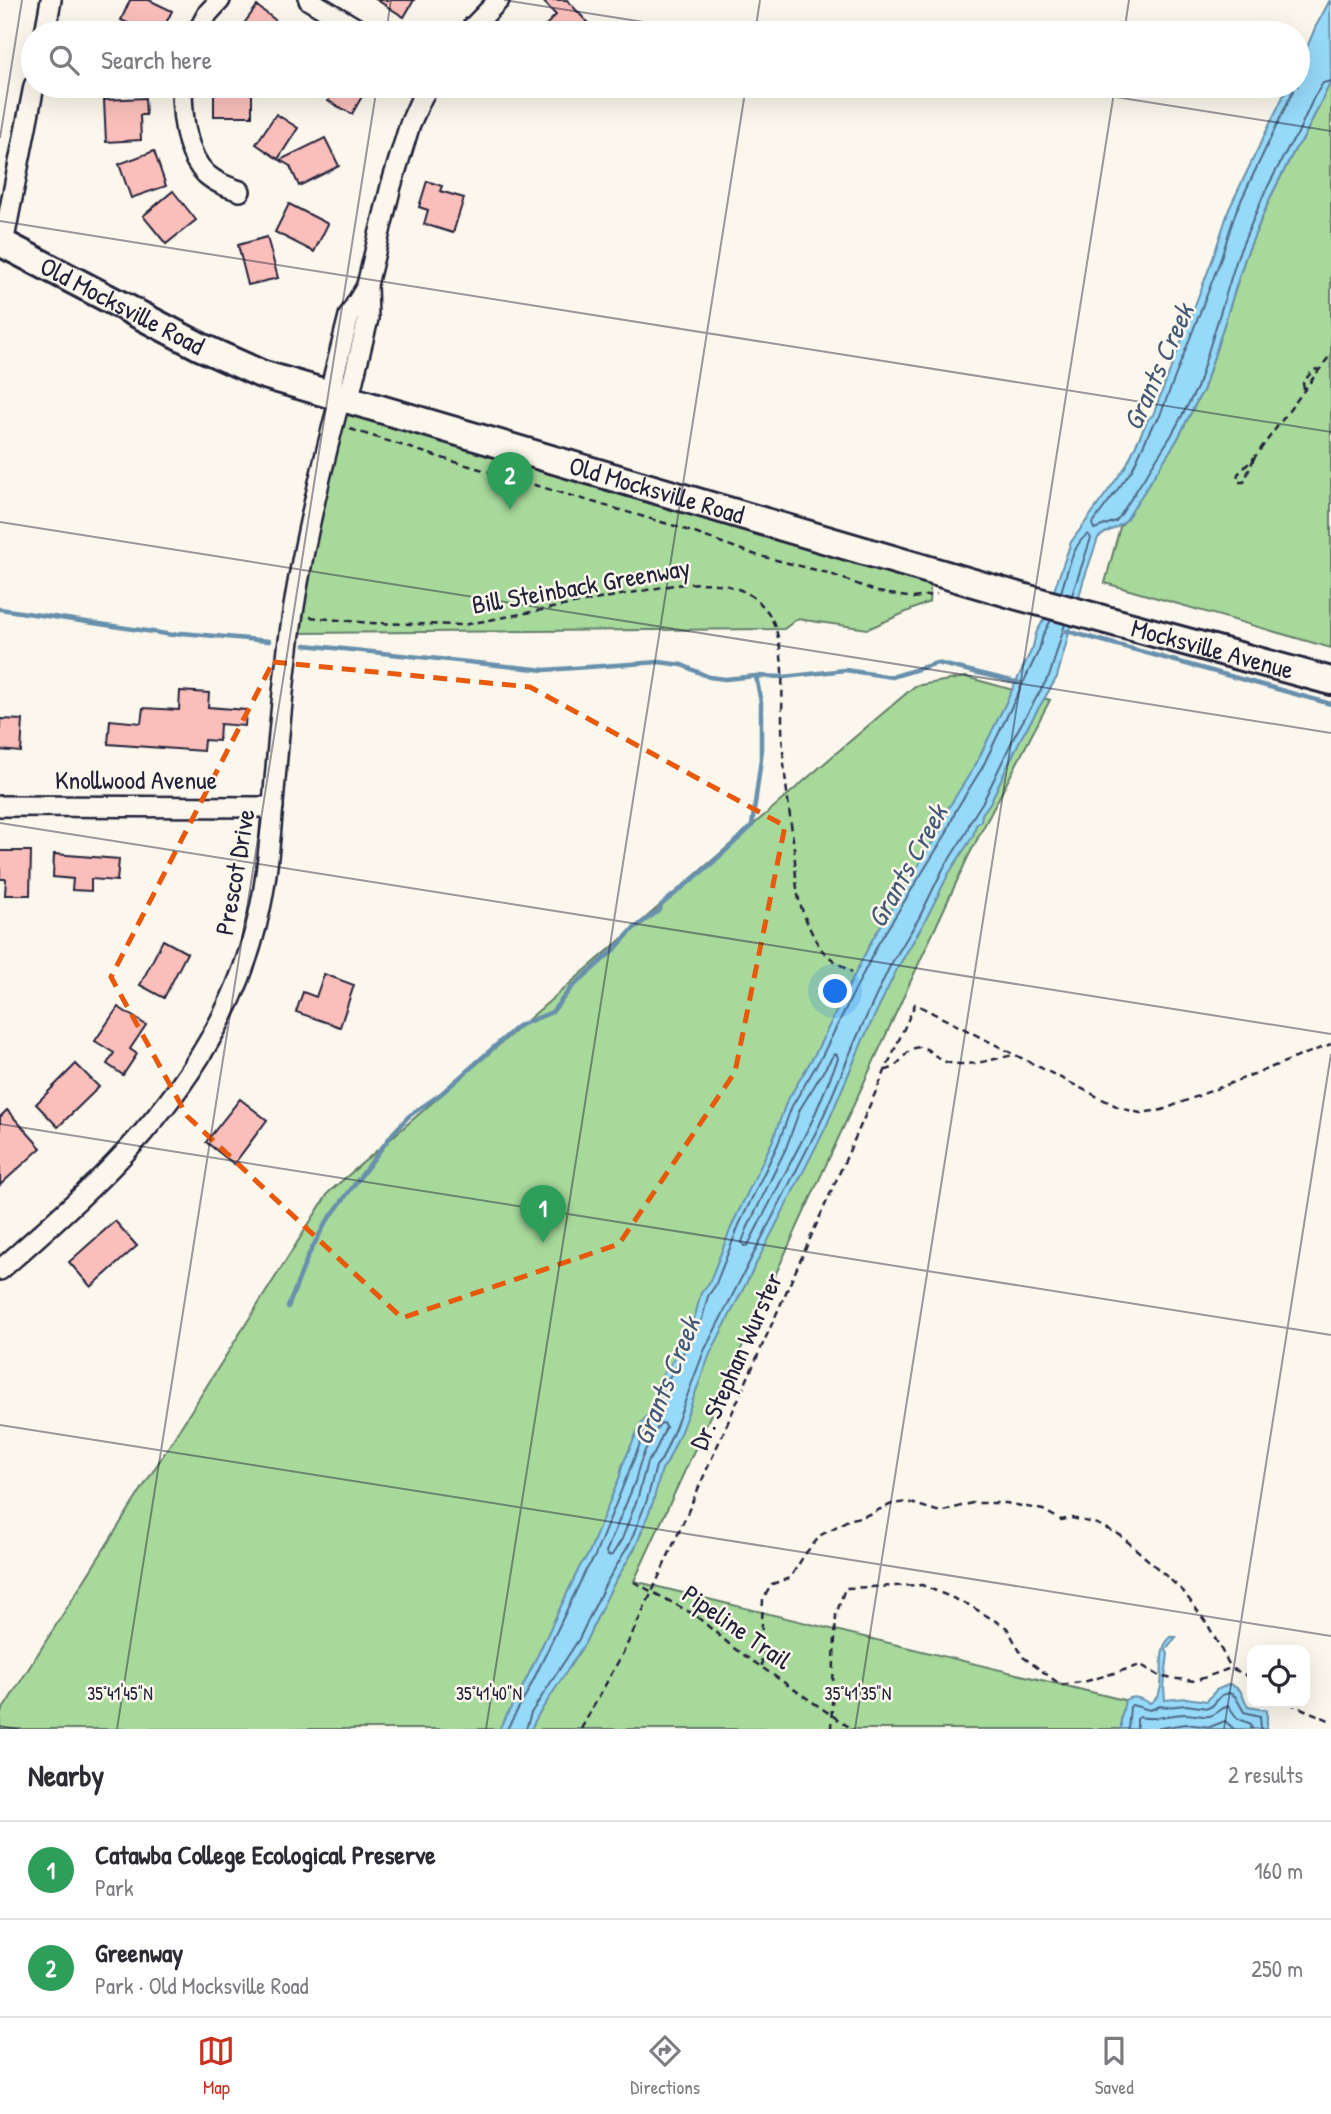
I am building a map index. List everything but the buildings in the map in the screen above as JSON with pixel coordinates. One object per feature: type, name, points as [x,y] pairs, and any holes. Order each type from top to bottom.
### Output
[{"type":"street","points":[[47,21],[51,0]]},
{"type":"street","points":[[204,21],[220,0]]},
{"type":"street","points":[[309,0],[344,21]]},
{"type":"street","points":[[479,21],[499,0]]},
{"type":"street","points":[[2,243],[32,98]]},
{"type":"street","points":[[182,98],[187,136],[195,159],[204,173],[219,184],[240,191]]},
{"type":"street","name":"Prescot Drive","points":[[0,1270],[127,1153],[180,1088],[210,1040],[240,974],[255,931],[267,871],[292,614],[321,471],[338,404],[368,319],[367,285],[400,152],[422,98]]},
{"type":"street","name":"Old Mocksville Road","points":[[2,243],[201,347],[338,404],[1093,616]]},
{"type":"street","name":"Mocksville Avenue","points":[[1093,616],[1331,681]]},
{"type":"street","name":"Knollwood Avenue","points":[[0,806],[273,807]]},
{"type":"path","points":[[1254,458],[1247,477],[1244,482],[1240,482],[1237,479],[1238,474],[1254,458],[1331,354]]},
{"type":"path","points":[[338,404],[442,458],[675,526],[756,555],[828,573],[878,592],[914,598],[944,593]]},
{"type":"path","name":"Bill Steinback Greenway","points":[[303,616],[369,624],[463,625],[668,586],[706,582],[734,588],[761,605],[772,620],[779,649],[782,753],[801,905],[822,950],[852,972]]},
{"type":"path","name":"Dr. Stephan Wurster","points":[[581,1729],[624,1651],[652,1592],[915,1004],[1016,1054]]},
{"type":"path","points":[[885,1070],[892,1070],[915,1047],[923,1048],[956,1064],[1016,1054],[1120,1108],[1140,1113],[1162,1110],[1331,1044]]},
{"type":"path","points":[[762,1666],[763,1599],[772,1584],[790,1578],[821,1535],[848,1520],[867,1516],[892,1504],[908,1502],[940,1512],[972,1503],[1006,1503],[1043,1510],[1061,1520],[1072,1518],[1097,1524],[1120,1535],[1182,1591],[1208,1625],[1231,1668],[1247,1676]]},
{"type":"path","name":"Pipeline Trail","points":[[634,1582],[695,1615],[735,1649],[852,1729]]},
{"type":"path","points":[[831,1729],[836,1615],[845,1588],[922,1585],[969,1605],[1007,1628],[1023,1657],[1061,1685],[1087,1681],[1141,1665],[1161,1677],[1195,1681],[1231,1668]]},
{"type":"path","points":[[1301,1708],[1331,1721]]},
{"type":"highlighted area","points":[[273,662],[530,687],[785,826],[735,1072],[619,1244],[402,1318],[187,1116],[111,977]]},
{"type":"green space","points":[[1331,81],[1331,648],[1105,583],[1120,527],[1177,440],[1203,391],[1245,258],[1270,198]]},
{"type":"green space","points":[[343,404],[931,578],[929,602],[868,629],[797,619],[784,629],[297,633]]},
{"type":"green space","points":[[966,677],[1050,700],[968,857],[634,1581],[1243,1729],[0,1729],[0,1714],[329,1192],[915,686]]},
{"type":"water","name":"Grants Creek","points":[[1330,0],[1331,81],[1270,198],[1245,258],[1203,391],[1177,440],[1126,520],[1098,538],[1057,677],[1021,738],[982,814],[981,821],[976,825],[973,836],[949,873],[897,969],[826,1127],[710,1354],[681,1431],[662,1469],[636,1546],[611,1589],[585,1643],[531,1729],[499,1729],[522,1688],[580,1566],[588,1555],[622,1466],[640,1425],[650,1411],[661,1377],[674,1359],[680,1341],[695,1316],[701,1293],[709,1283],[733,1223],[772,1142],[786,1103],[816,1052],[872,940],[940,830],[949,807],[976,764],[1033,647],[1071,542],[1126,466],[1148,419],[1153,415],[1229,209],[1282,98],[1310,98],[1310,40]]},
{"type":"water","points":[[1171,1637],[1176,1637],[1166,1649],[1165,1700],[1186,1698],[1207,1701],[1216,1690],[1230,1684],[1240,1690],[1247,1708],[1267,1710],[1267,1729],[1121,1729],[1125,1700],[1134,1697],[1150,1703],[1157,1697],[1165,1644]]},
{"type":"waterway","points":[[0,609],[173,635],[182,633],[269,641]]},
{"type":"waterway","points":[[1067,631],[1331,704]]},
{"type":"waterway","points":[[305,645],[545,670],[659,662],[682,665],[709,677],[725,679],[784,677],[845,670],[892,677],[937,663],[1020,683]]},
{"type":"waterway","points":[[288,1307],[308,1256],[325,1224],[393,1133],[409,1116],[442,1093],[518,1026],[552,1012],[571,988],[633,929],[660,910],[661,905],[752,826],[761,759],[761,702],[756,676]]},
{"type":"place","name":"Greenway","points":[[510,510]]},
{"type":"place","name":"Catawba College Ecological Preserve","points":[[543,1243]]}]
